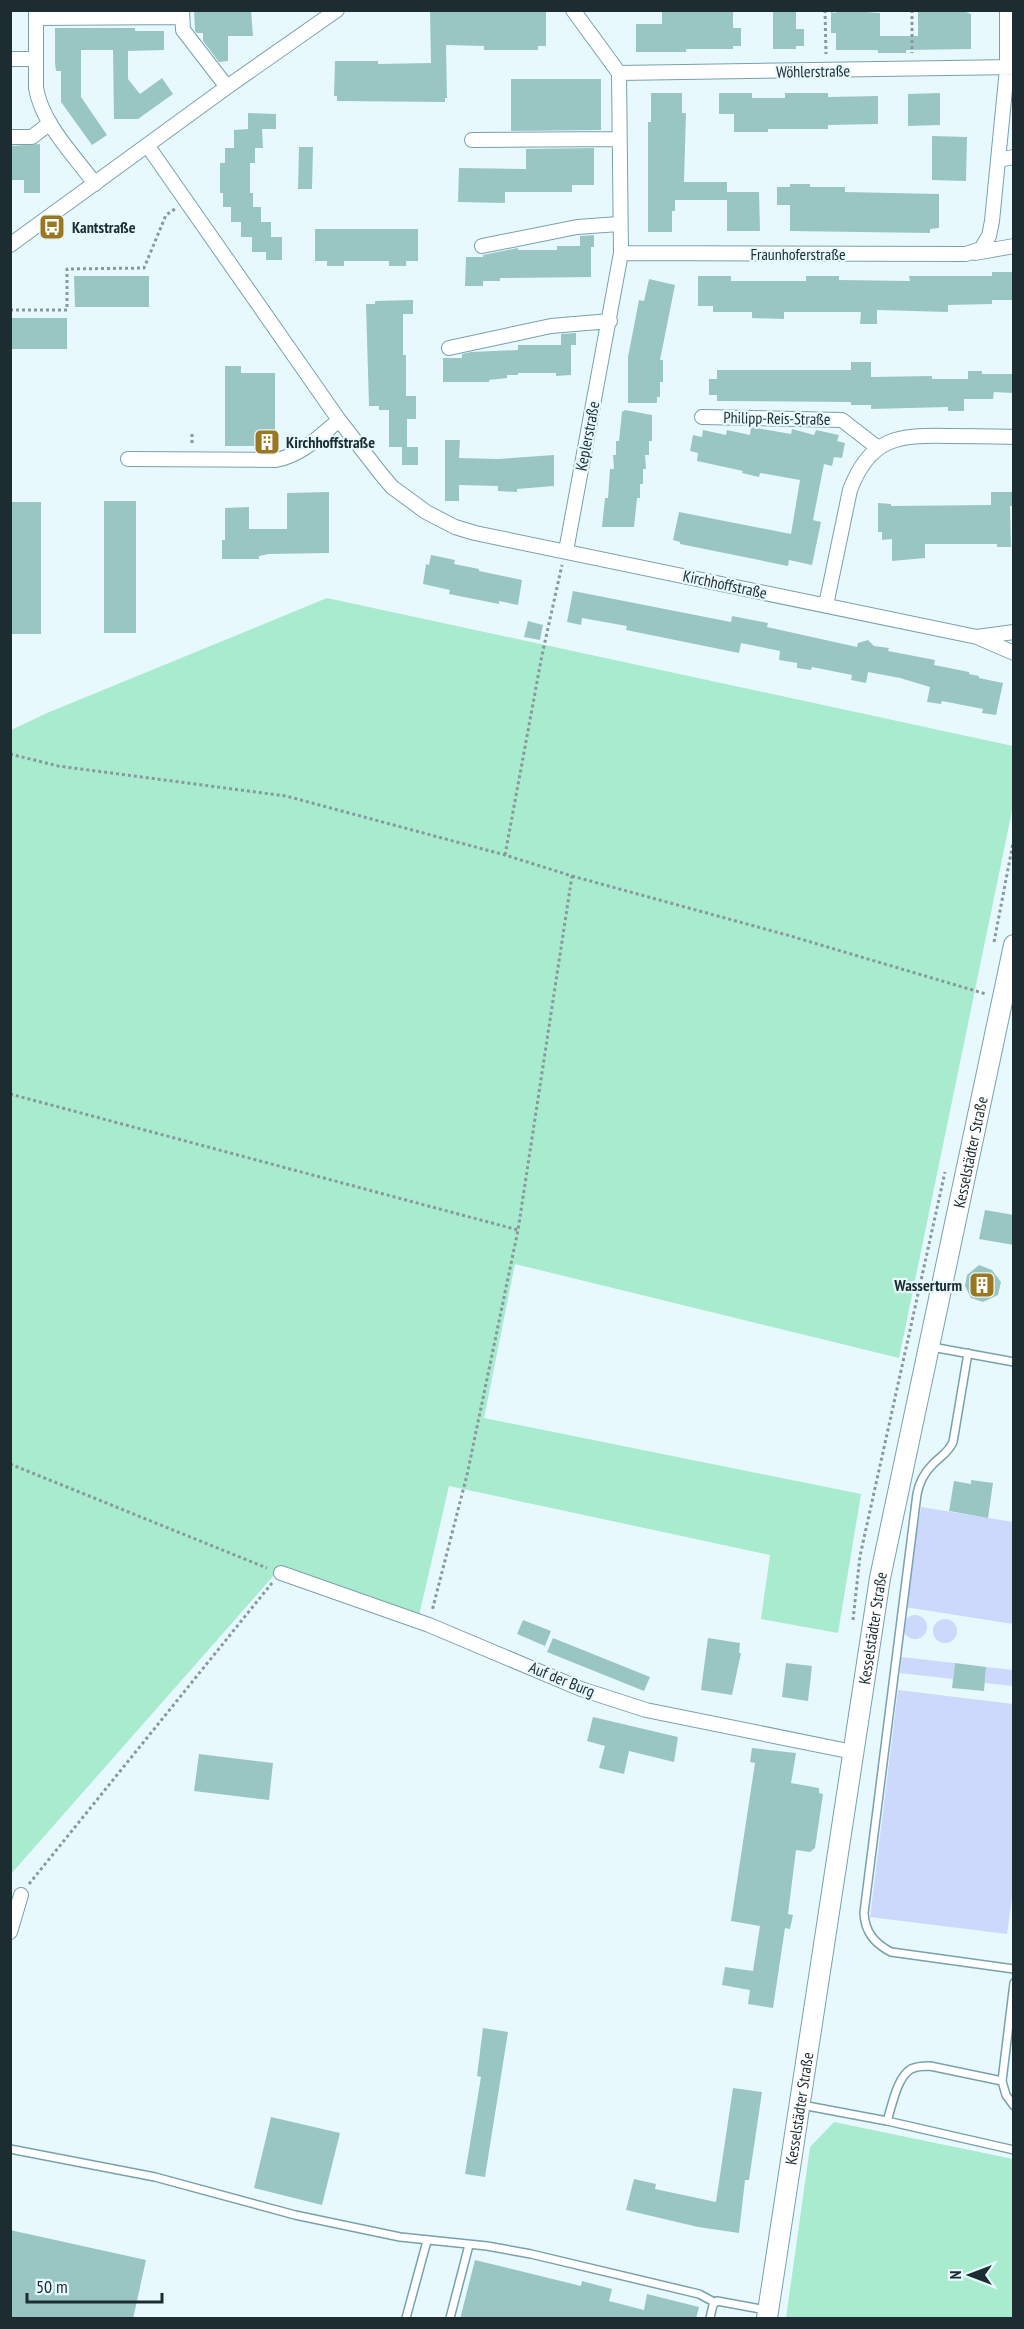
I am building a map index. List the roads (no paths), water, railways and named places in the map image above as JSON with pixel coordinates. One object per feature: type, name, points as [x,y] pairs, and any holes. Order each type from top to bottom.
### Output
[{"type":"main road","name":"Kesselstädter Straße","points":[[768,2315],[880,1578],[1014,945]]},
{"type":"street","points":[[10,245],[227,87],[338,10]]},
{"type":"street","points":[[573,10],[619,73]]},
{"type":"street","points":[[975,253],[986,243],[989,236],[1010,68],[1007,10]]},
{"type":"street","points":[[95,184],[50,123],[38,100],[36,14],[182,14],[183,30],[227,87]]},
{"type":"street","points":[[10,59],[36,58]]},
{"type":"street","name":"Wöhlerstraße","points":[[619,73],[1010,68]]},
{"type":"street","name":"Keplerstraße","points":[[566,551],[621,253],[619,73]]},
{"type":"street","points":[[10,137],[32,137],[50,123]]},
{"type":"street","points":[[472,140],[619,139]]},
{"type":"street","name":"Kirchhoffstraße","points":[[147,145],[339,420],[392,487],[426,512],[455,527],[474,533],[977,637],[1014,653]]},
{"type":"street","points":[[998,160],[1014,156]]},
{"type":"street","points":[[482,246],[577,227],[619,224]]},
{"type":"street","name":"Fraunhoferstraße","points":[[621,253],[975,253],[1014,246]]},
{"type":"street","points":[[449,348],[551,326],[609,321]]},
{"type":"street","name":"Philipp-Reis-Straße","points":[[702,417],[843,420],[878,448]]},
{"type":"street","points":[[128,459],[276,460],[294,455],[339,420]]},
{"type":"street","points":[[826,605],[850,490],[857,472],[878,448],[888,442],[909,436],[1014,437]]},
{"type":"street","name":"Kirchhoffstraße","points":[[977,637],[1014,632]]},
{"type":"street","name":"Auf der Burg","points":[[281,1573],[429,1625],[581,1689],[646,1710],[853,1752]]},
{"type":"street","points":[[10,1932],[21,1895]]},
{"type":"lane","points":[[929,1346],[1014,1362]]},
{"type":"lane","points":[[968,1353],[953,1442],[949,1451],[933,1464],[919,1483],[864,1913],[869,1933],[877,1944],[891,1952],[1014,1970]]},
{"type":"lane","points":[[1014,1983],[1002,2081],[1006,2095],[1014,2106]]},
{"type":"lane","points":[[887,2121],[901,2081],[909,2070],[919,2066],[930,2066],[1002,2081]]},
{"type":"lane","points":[[800,2104],[1014,2150]]},
{"type":"lane","points":[[10,2149],[155,2177],[295,2215],[427,2241],[531,2254],[699,2294],[714,2302],[721,2301],[768,2315]]},
{"type":"lane","points":[[406,2319],[427,2241]]},
{"type":"lane","points":[[450,2319],[469,2245]]},
{"type":"lane","points":[[710,2319],[714,2302]]},
{"type":"water","points":[[921,1507],[1013,1522],[1013,1624],[905,1607]]},
{"type":"water","points":[[915,1615],[924,1618],[927,1627],[924,1636],[915,1639],[906,1636],[903,1627],[906,1618]]},
{"type":"water","points":[[945,1619],[954,1622],[957,1631],[954,1640],[945,1643],[936,1640],[933,1631],[936,1622]]},
{"type":"water","points":[[901,1657],[955,1663],[953,1679],[900,1673]]},
{"type":"water","points":[[986,1667],[1013,1670],[1013,1686],[985,1683]]},
{"type":"water","points":[[898,1690],[1013,1704],[1014,1883],[1007,1934],[870,1917]]},
{"type":"place","name":"Kantstraße","points":[[52,227]]},
{"type":"place","name":"Kirchhoffstraße","points":[[267,442]]},
{"type":"place","name":"Wasserturm","points":[[982,1285]]}]
